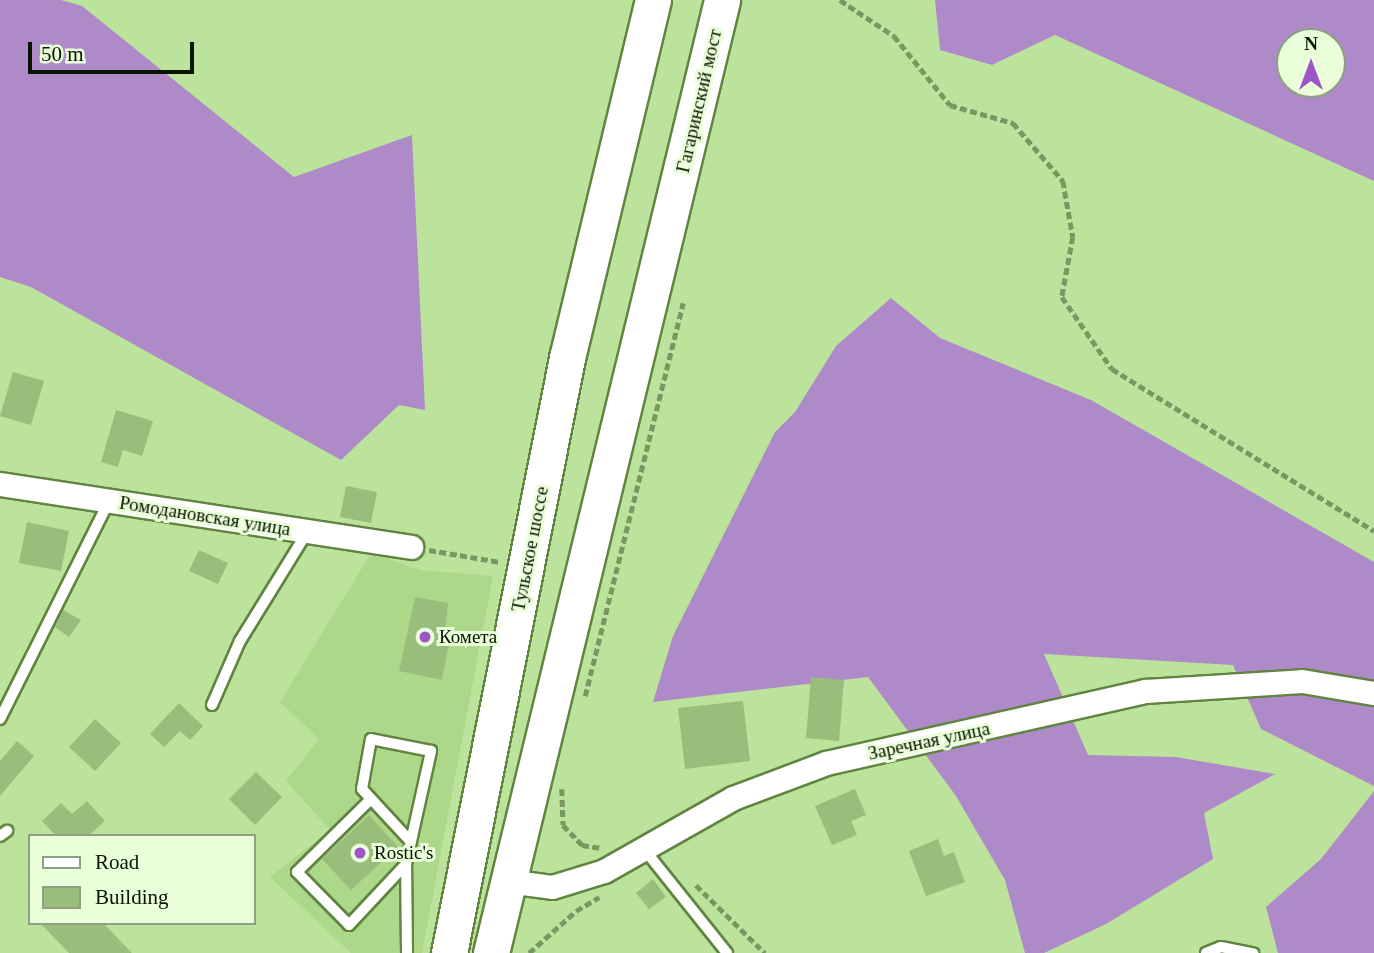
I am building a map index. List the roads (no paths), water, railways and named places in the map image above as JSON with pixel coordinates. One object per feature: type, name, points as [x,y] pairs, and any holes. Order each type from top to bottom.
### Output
[{"type":"main road","name":"Тульское шоссе","points":[[449,953],[567,358],[610,188],[653,0]]},
{"type":"main road","name":"Гагаринский мост","points":[[507,881],[676,202],[722,0]]},
{"type":"main road","points":[[491,953],[507,881]]},
{"type":"street","name":"Ромодановская улица","points":[[0,484],[411,547]]},
{"type":"street","name":"Заречная улица","points":[[507,881],[552,887],[650,856],[733,798],[825,763],[1145,691],[1302,681],[1374,693]]},
{"type":"lane","points":[[0,719],[109,501]]},
{"type":"lane","points":[[212,705],[240,640],[308,531]]},
{"type":"lane","points":[[407,953],[406,864],[411,842],[431,751],[371,739],[362,789],[411,842]]},
{"type":"lane","points":[[371,799],[296,872],[349,925],[406,864]]},
{"type":"lane","points":[[650,856],[727,953]]},
{"type":"lane","points":[[1206,953],[1221,947],[1253,953]]},
{"type":"place","name":"Комета","points":[[425,637]]},
{"type":"place","name":"Rostic's","points":[[360,853]]}]
